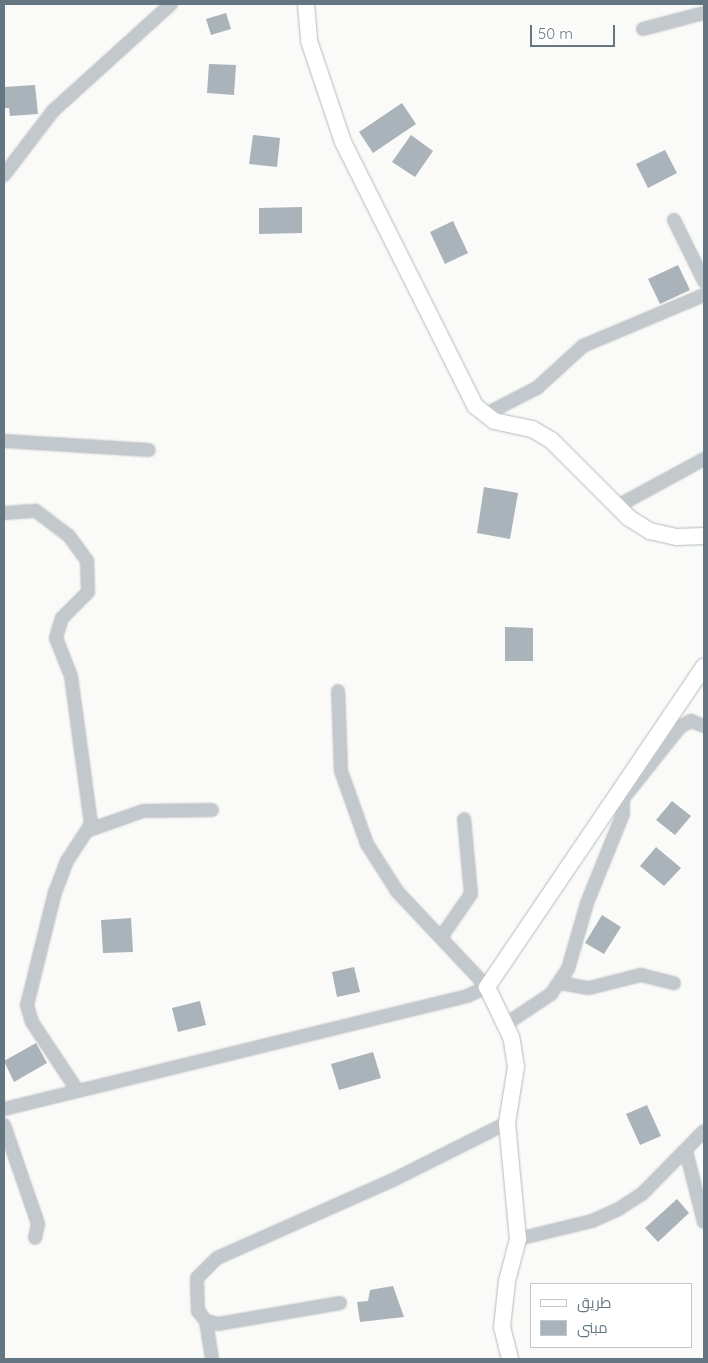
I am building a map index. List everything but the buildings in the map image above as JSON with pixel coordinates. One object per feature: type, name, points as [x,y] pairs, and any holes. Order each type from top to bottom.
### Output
[{"type":"main road","points":[[306,4],[310,40],[343,142],[465,388],[484,415],[551,440],[616,506],[650,531],[677,537],[704,536]]},
{"type":"main road","points":[[510,1359],[502,1328],[503,1307],[518,1239],[507,1123],[516,1067],[506,1024],[487,987],[624,790],[704,666]]},
{"type":"street","points":[[4,175],[53,111],[171,4]]},
{"type":"street","points":[[643,30],[704,13]]},
{"type":"street","points":[[674,220],[704,281]]},
{"type":"street","points":[[484,415],[537,388],[583,346],[704,295]]},
{"type":"street","points":[[4,441],[149,450]]},
{"type":"street","points":[[616,506],[704,460]]},
{"type":"street","points":[[4,513],[36,511],[69,536],[87,561],[88,592],[62,618],[56,638],[71,676],[83,741],[89,830]]},
{"type":"street","points":[[4,1109],[467,996],[487,987],[442,936],[397,891],[354,815],[341,771],[338,691]]},
{"type":"street","points":[[506,1024],[541,1002],[560,983],[623,814],[624,790],[680,727],[691,722],[704,726]]},
{"type":"street","points":[[77,1090],[32,1022],[28,1005],[55,892],[67,861],[89,830],[143,811],[212,810]]},
{"type":"street","points":[[442,936],[471,894],[464,819]]},
{"type":"street","points":[[560,983],[590,988],[641,975],[674,983]]},
{"type":"street","points":[[212,1359],[206,1321],[198,1311],[197,1278],[210,1263],[507,1123]]},
{"type":"street","points":[[4,1125],[38,1224],[35,1238]]},
{"type":"street","points":[[518,1239],[592,1221],[618,1210],[642,1194],[704,1131]]},
{"type":"street","points":[[686,1150],[704,1222]]},
{"type":"street","points":[[206,1321],[238,1322],[340,1303]]}]
